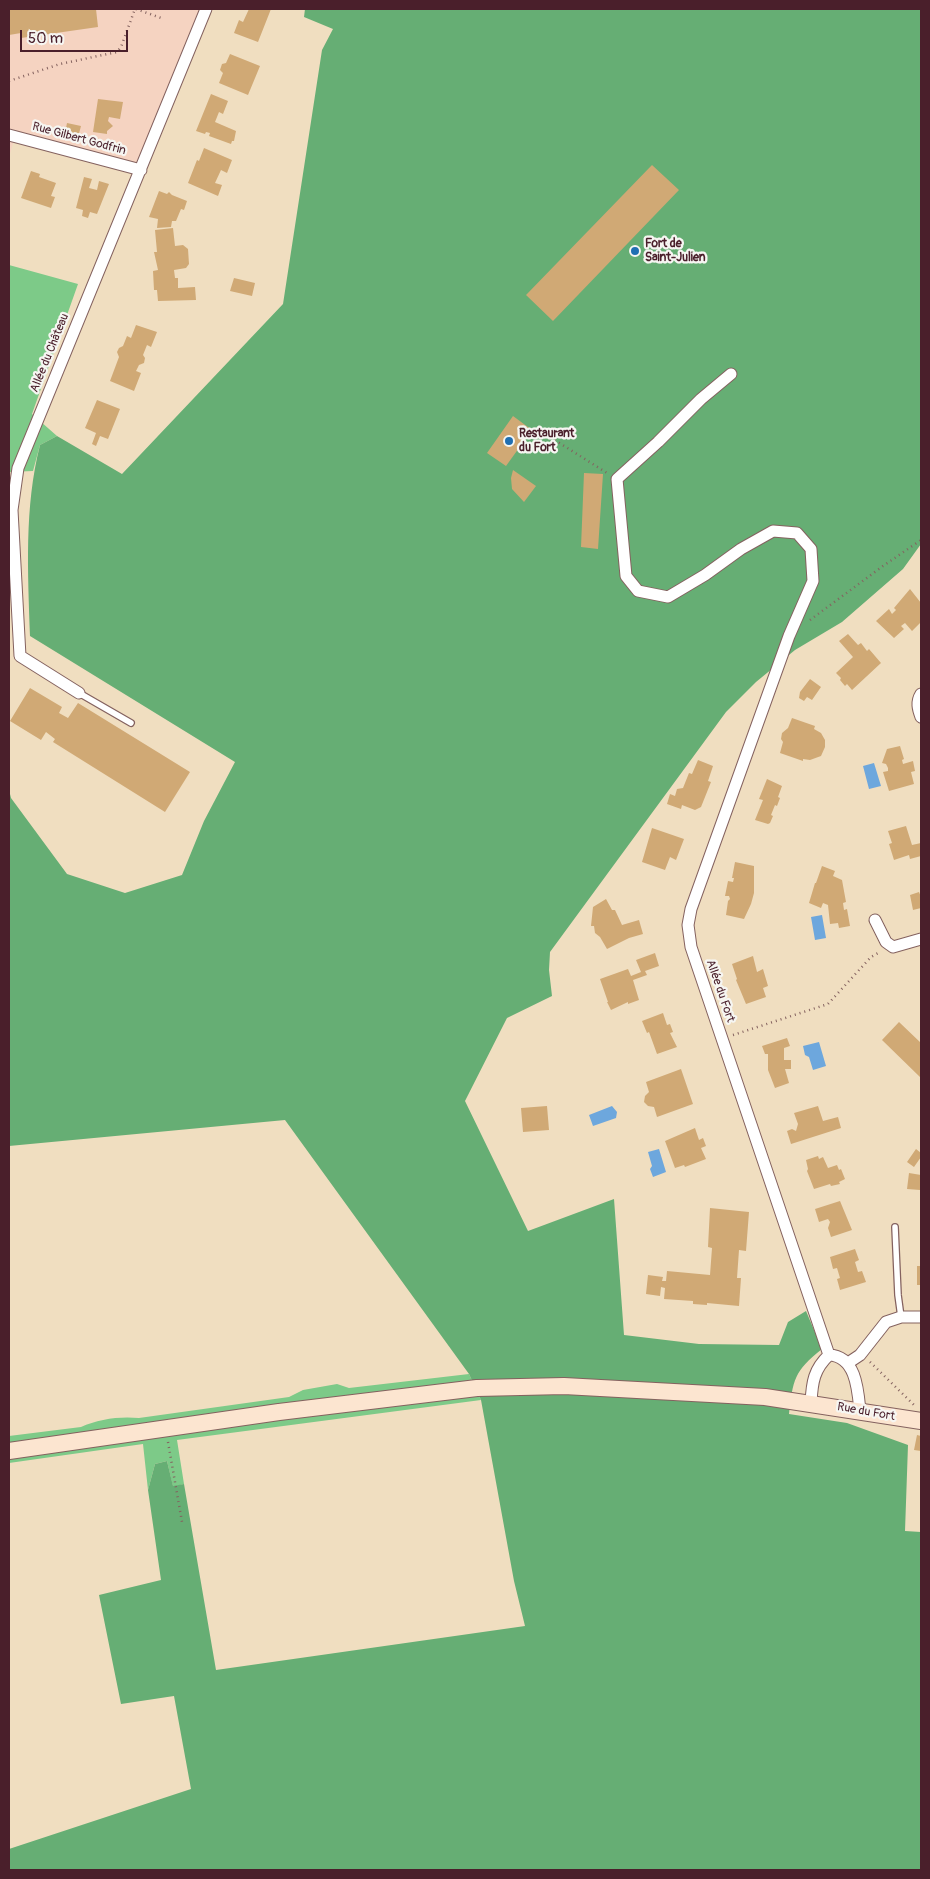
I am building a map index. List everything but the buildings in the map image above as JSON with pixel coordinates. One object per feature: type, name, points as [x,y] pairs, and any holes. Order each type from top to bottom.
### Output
[{"type":"main road","name":"Rue du Fort","points":[[9,1451],[361,1401],[477,1388],[564,1386],[765,1396],[921,1421]]},
{"type":"street","name":"Allée du Château","points":[[80,692],[20,656],[10,511],[18,468],[206,9]]},
{"type":"street","name":"Rue Gilbert Godfrin","points":[[9,135],[141,170]]},
{"type":"street","points":[[617,479],[701,399],[731,374]]},
{"type":"street","name":"Allée du Fort","points":[[617,479],[626,576],[638,591],[668,597],[705,575],[741,549],[773,531],[797,533],[811,549],[814,581],[789,636],[690,909],[688,925],[691,947],[829,1355]]},
{"type":"street","points":[[921,694],[918,699],[918,709],[921,717]]},
{"type":"street","points":[[875,920],[886,942],[893,947],[921,939]]},
{"type":"street","points":[[848,1364],[860,1354],[886,1322],[901,1317],[921,1317]]},
{"type":"street","points":[[811,1403],[812,1383],[819,1364],[829,1355],[836,1355],[848,1364],[855,1378],[860,1411]]},
{"type":"lane","points":[[80,692],[131,723]]},
{"type":"lane","points":[[895,1227],[898,1295],[901,1317]]},
{"type":"path","points":[[9,81],[60,64],[116,52],[121,47],[135,9],[164,19]]},
{"type":"path","points":[[542,432],[617,479]]},
{"type":"path","points":[[789,636],[921,540]]},
{"type":"path","points":[[722,1039],[828,1004],[871,956],[893,947]]},
{"type":"path","points":[[860,1354],[914,1405]]},
{"type":"path","points":[[164,1429],[182,1522]]},
{"type":"shaded area","points":[[9,9],[206,9],[141,170],[15,137],[9,157]]},
{"type":"green space","points":[[305,9],[921,9],[921,544],[903,569],[842,622],[795,650],[756,682],[726,712],[550,952],[549,970],[552,996],[507,1018],[465,1101],[528,1231],[614,1199],[624,1335],[699,1344],[779,1345],[788,1322],[806,1311],[822,1349],[800,1370],[796,1377],[789,1414],[847,1423],[908,1445],[905,1531],[921,1532],[921,1870],[9,1870],[9,1849],[191,1789],[174,1696],[121,1704],[99,1595],[161,1580],[148,1490],[155,1464],[167,1461],[173,1486],[184,1484],[216,1670],[525,1626],[514,1581],[481,1400],[469,1374],[285,1120],[9,1146],[9,790],[11,798],[67,874],[125,893],[182,875],[204,821],[235,762],[30,636],[29,516],[31,492],[40,445],[57,436],[122,474],[283,304],[322,50],[333,29],[304,17]]},
{"type":"green space","points":[[9,265],[78,284],[32,414],[57,436],[40,445],[33,471],[9,472]]},
{"type":"green space","points":[[469,1374],[481,1400],[177,1440],[184,1484],[173,1487],[167,1461],[155,1464],[148,1490],[143,1444],[9,1463],[9,1436],[81,1427],[109,1419],[139,1418],[289,1397],[303,1390],[337,1384],[349,1388]]},
{"type":"water","points":[[874,763],[881,786],[869,789],[863,766]]},
{"type":"water","points":[[822,915],[826,938],[815,940],[811,917]]},
{"type":"water","points":[[819,1042],[826,1066],[813,1070],[809,1057],[805,1055],[803,1046]]},
{"type":"water","points":[[612,1106],[617,1112],[616,1118],[593,1126],[589,1115]]},
{"type":"water","points":[[659,1149],[666,1172],[653,1177],[648,1152]]},
{"type":"place","name":"Fort de Saint-Julien","points":[[635,251]]},
{"type":"place","name":"Restaurant du Fort","points":[[509,441]]}]
